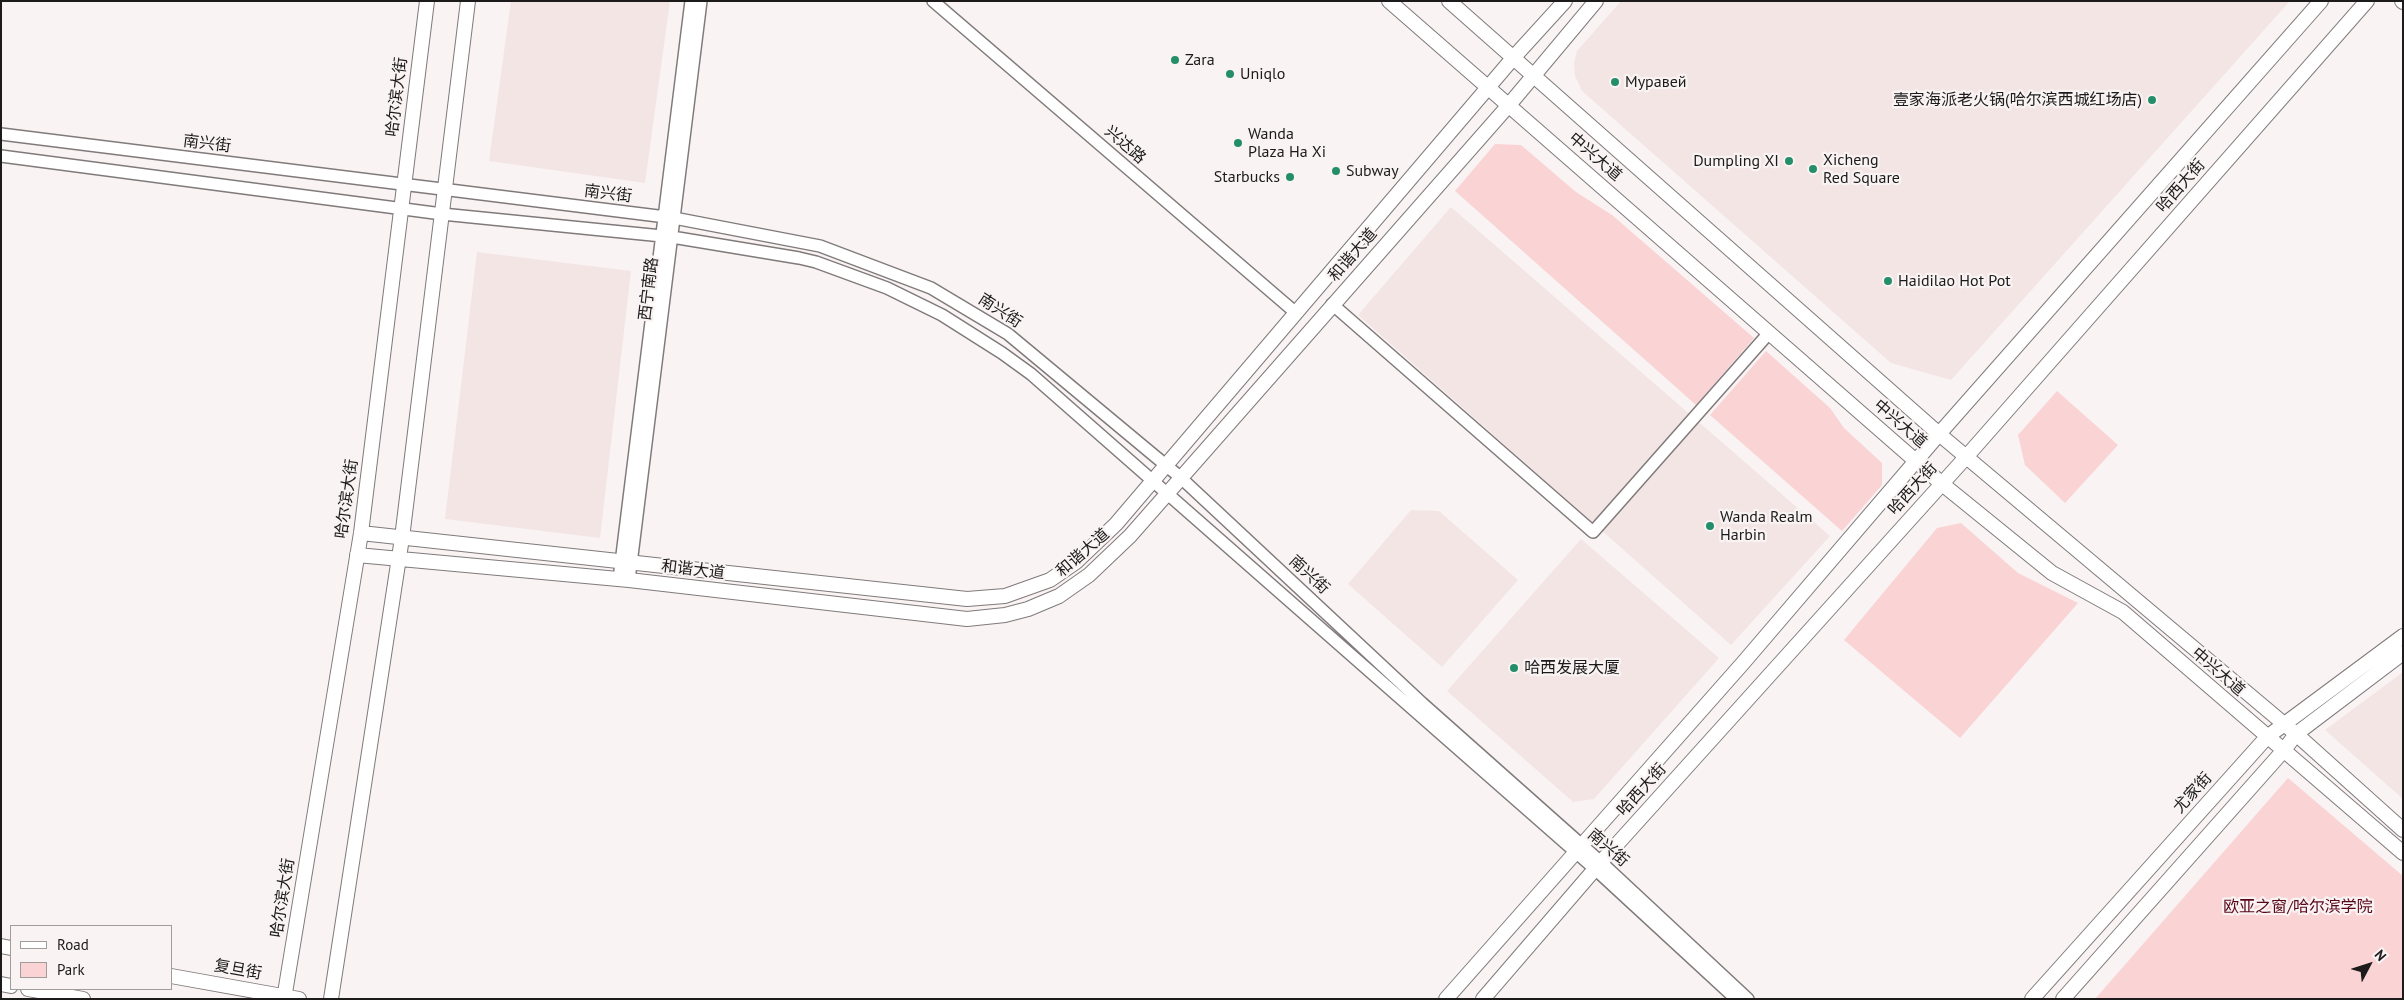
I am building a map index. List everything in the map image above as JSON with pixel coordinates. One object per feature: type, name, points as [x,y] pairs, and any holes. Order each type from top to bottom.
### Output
[{"type":"main road","name":"哈尔滨大街","points":[[284,998],[361,533],[427,1]]},
{"type":"main road","points":[[331,999],[402,538],[468,1]]},
{"type":"main road","name":"中兴大道","points":[[1388,1],[1941,483],[2052,573],[2123,612],[2403,853]]},
{"type":"main road","name":"中兴大道","points":[[1450,1],[1939,434],[2285,724],[2403,830]]},
{"type":"main road","name":"和谐大道","points":[[361,533],[967,599],[1006,596],[1050,580],[1076,562],[1097,544],[1565,1]]},
{"type":"main road","name":"和谐大道","points":[[357,555],[624,580],[967,619],[1005,615],[1044,603],[1076,585],[1130,536],[1596,1]]},
{"type":"main road","name":"哈西大街","points":[[1446,999],[1743,663],[1939,434],[2321,1]]},
{"type":"main road","name":"哈西大街","points":[[1483,999],[1598,866],[1967,456],[2367,1]]},
{"type":"main road","name":"尤家街","points":[[2032,999],[2267,737],[2403,636]]},
{"type":"main road","points":[[2063,999],[2284,750],[2296,734],[2403,653]]},
{"type":"main road","name":"复旦街","points":[[172,976],[284,998],[299,999]]},
{"type":"main road","points":[[34,990],[83,999]]},
{"type":"street","name":"西宁南路","points":[[624,580],[667,237],[691,1]]},
{"type":"street","name":"西宁南路","points":[[669,218],[701,1]]},
{"type":"street","name":"兴达路","points":[[933,1],[1296,314]]},
{"type":"street","name":"南兴街","points":[[1,134],[669,218],[820,246],[931,288],[1008,334],[1180,477],[1578,849]]},
{"type":"street","name":"南兴街","points":[[1,156],[442,214],[667,237],[816,262],[887,288],[942,315],[1002,352],[1031,374],[1152,482],[1598,866],[1748,999]]},
{"type":"street","points":[[1332,304],[1593,532],[1769,333]]},
{"type":"street","name":"南兴街","points":[[1598,866],[1736,999]]},
{"type":"shaded area","points":[[511,1],[670,1],[645,183],[489,161]]},
{"type":"shaded area","points":[[1621,1],[2290,1],[1951,380],[1891,363],[1582,91],[1575,76],[1574,63],[1577,51]]},
{"type":"shaded area","points":[[1451,207],[1830,536],[1731,645],[1358,315]]},
{"type":"shaded area","points":[[477,252],[631,271],[600,538],[445,519]]},
{"type":"shaded area","points":[[1411,510],[1439,511],[1518,580],[1442,667],[1348,584]]},
{"type":"shaded area","points":[[1581,539],[1719,658],[1594,799],[1573,802],[1447,691]]},
{"type":"shaded area","points":[[2403,672],[2403,799],[2325,730]]},
{"type":"green space","points":[[1495,144],[1521,145],[1576,192],[1612,215],[1754,338],[1696,405],[1455,191]]},
{"type":"green space","points":[[1766,351],[1830,408],[1844,428],[1882,463],[1882,485],[1842,531],[1710,415]]},
{"type":"green space","points":[[2057,391],[2118,445],[2065,503],[2025,465],[2018,435]]},
{"type":"green space","points":[[1961,523],[2018,573],[2078,603],[1960,738],[1844,640],[1937,528]]},
{"type":"green space","name":"欧亚之窗/哈尔滨学院","points":[[2288,778],[2403,876],[2403,999],[2095,999]]},
{"type":"place","name":"Zara","points":[[1175,60]]},
{"type":"place","name":"Uniqlo","points":[[1230,74]]},
{"type":"place","name":"Муравей","points":[[1615,82]]},
{"type":"place","name":"壹家海派老火锅(哈尔滨西城红场店)","points":[[2152,100]]},
{"type":"place","name":"Wanda Plaza Ha Xi","points":[[1238,143]]},
{"type":"place","name":"Dumpling XI","points":[[1789,161]]},
{"type":"place","name":"Xicheng Red Square","points":[[1813,169]]},
{"type":"place","name":"Subway","points":[[1336,171]]},
{"type":"place","name":"Starbucks","points":[[1290,177]]},
{"type":"place","name":"Haidilao Hot Pot","points":[[1888,281]]},
{"type":"place","name":"Wanda Realm Harbin","points":[[1710,526]]},
{"type":"place","name":"哈西发展大厦","points":[[1514,668]]}]
